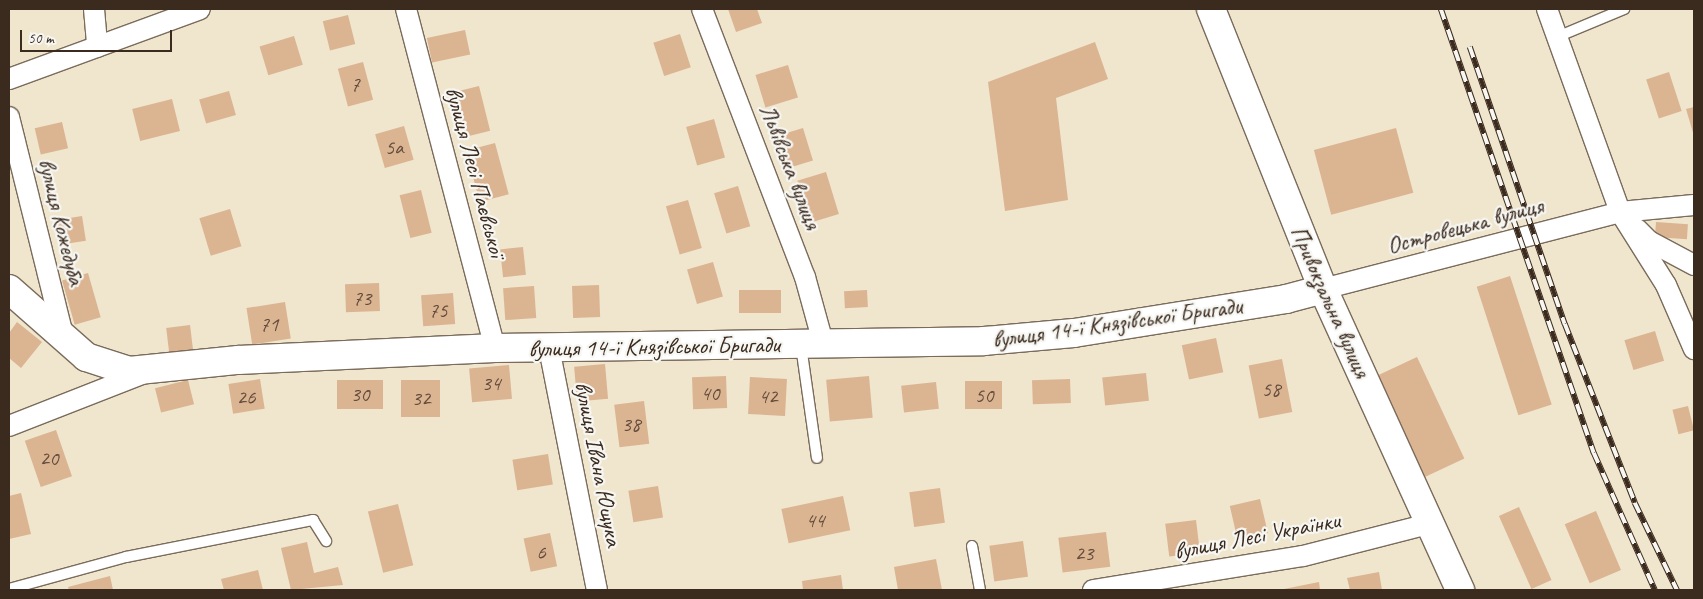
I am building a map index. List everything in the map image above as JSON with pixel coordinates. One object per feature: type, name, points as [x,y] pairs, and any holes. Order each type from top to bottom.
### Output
[{"type":"street","points":[[94,9],[97,47]]},
{"type":"street","points":[[9,79],[200,9]]},
{"type":"street","name":"вулиця Лесі Паєвської","points":[[406,9],[495,348]]},
{"type":"street","name":"Львівська вулиця","points":[[702,9],[805,277],[813,346]]},
{"type":"street","name":"Привокзальна вулиця","points":[[1211,9],[1323,289],[1460,590]]},
{"type":"street","points":[[1547,9],[1620,212],[1666,285],[1694,349]]},
{"type":"street","name":"вулиця Кожедуба","points":[[9,117],[64,338]]},
{"type":"street","name":"Островецька вулиця","points":[[1323,289],[1620,212],[1694,205]]},
{"type":"street","points":[[1620,212],[1649,241],[1694,265]]},
{"type":"street","name":"вулиця 14-ї Князівської Бригади","points":[[9,289],[86,357],[129,371],[238,360],[495,348],[813,346],[1074,333],[1286,299],[1323,289]]},
{"type":"street","name":"вулиця Івана Ющука","points":[[549,348],[597,590]]},
{"type":"street","points":[[63,402],[87,386],[86,357]]},
{"type":"street","points":[[9,426],[63,402],[165,368]]},
{"type":"street","name":"вулиця Лесі Українки","points":[[1093,590],[1303,556],[1429,524]]},
{"type":"lane","points":[[1557,37],[1624,9]]},
{"type":"lane","points":[[813,346],[817,458]]},
{"type":"lane","points":[[9,589],[126,557],[313,520],[326,541]]},
{"type":"lane","points":[[972,546],[980,590]]},
{"type":"building","points":[[728,9],[757,9],[762,23],[736,32]]},
{"type":"building","points":[[348,15],[355,44],[330,50],[323,21]]},
{"type":"building","points":[[465,30],[470,54],[432,63],[427,38]]},
{"type":"building","points":[[680,34],[691,67],[664,76],[653,43]]},
{"type":"building","points":[[294,36],[303,65],[268,75],[260,47]]},
{"type":"building","points":[[1095,42],[1108,79],[1056,98],[1068,200],[1005,211],[988,82]]},
{"type":"building","points":[[363,62],[373,100],[348,106],[338,69]]},
{"type":"building","points":[[788,65],[798,98],[765,107],[755,75]]},
{"type":"building","points":[[1669,72],[1682,111],[1659,118],[1646,79]]},
{"type":"building","points":[[479,86],[490,131],[460,138],[449,93]]},
{"type":"building","points":[[229,91],[236,115],[206,124],[199,100]]},
{"type":"building","points":[[172,99],[180,131],[140,141],[132,109]]},
{"type":"building","points":[[1694,107],[1694,136],[1686,109]]},
{"type":"building","points":[[714,119],[725,157],[697,165],[686,127]]},
{"type":"building","points":[[62,122],[68,148],[41,155],[35,128]]},
{"type":"building","points":[[404,126],[414,160],[385,168],[375,134]]},
{"type":"building","points":[[803,128],[813,161],[785,169],[775,136]]},
{"type":"building","points":[[1396,128],[1413,193],[1331,215],[1314,150]]},
{"type":"building","points":[[495,143],[509,194],[480,202],[466,151]]},
{"type":"building","points":[[826,172],[839,214],[810,223],[797,181]]},
{"type":"building","points":[[738,186],[750,226],[726,233],[714,193]]},
{"type":"building","points":[[421,190],[432,233],[410,238],[400,195]]},
{"type":"building","points":[[688,200],[702,248],[680,254],[666,206]]},
{"type":"building","points":[[230,209],[241,246],[211,256],[199,218]]},
{"type":"building","points":[[82,216],[86,241],[61,245],[57,220]]},
{"type":"building","points":[[1656,222],[1688,224],[1687,239],[1655,237]]},
{"type":"building","points":[[523,247],[526,275],[503,277],[500,249]]},
{"type":"building","points":[[713,262],[723,297],[697,304],[687,269]]},
{"type":"building","points":[[88,273],[101,317],[75,325],[62,280]]},
{"type":"building","points":[[1510,276],[1552,404],[1518,415],[1477,287]]},
{"type":"building","points":[[379,283],[380,311],[346,312],[345,284]]},
{"type":"building","points":[[599,285],[600,317],[573,318],[572,286]]},
{"type":"building","points":[[534,286],[536,318],[505,320],[503,288]]},
{"type":"building","points":[[739,290],[781,290],[781,313],[739,313]]},
{"type":"building","points":[[867,290],[868,307],[845,308],[844,291]]},
{"type":"building","points":[[453,293],[455,324],[423,326],[421,295]]},
{"type":"building","points":[[285,302],[291,339],[252,345],[246,308]]},
{"type":"building","points":[[17,322],[42,342],[21,368],[9,358],[9,333]]},
{"type":"building","points":[[190,325],[193,350],[169,353],[166,328]]},
{"type":"building","points":[[1655,331],[1664,361],[1633,370],[1624,340]]},
{"type":"building","points":[[1216,338],[1223,372],[1189,380],[1182,345]]},
{"type":"building","points":[[1417,357],[1464,459],[1419,480],[1372,378]]},
{"type":"building","points":[[1282,359],[1292,412],[1259,418],[1249,365]]},
{"type":"building","points":[[605,364],[608,399],[577,402],[574,367]]},
{"type":"building","points":[[509,365],[512,399],[472,402],[469,368]]},
{"type":"building","points":[[1146,373],[1149,401],[1105,405],[1102,378]]},
{"type":"building","points":[[726,376],[727,408],[693,409],[692,377]]},
{"type":"building","points":[[869,376],[873,418],[830,422],[826,380]]},
{"type":"building","points":[[750,377],[787,379],[785,416],[748,414]]},
{"type":"building","points":[[260,379],[265,409],[233,414],[228,384]]},
{"type":"building","points":[[1070,379],[1071,403],[1033,404],[1032,380]]},
{"type":"building","points":[[188,380],[194,404],[161,412],[155,388]]},
{"type":"building","points":[[337,380],[383,380],[383,409],[337,409]]},
{"type":"building","points":[[401,380],[440,380],[440,417],[401,417]]},
{"type":"building","points":[[965,381],[1002,381],[1002,409],[965,409]]},
{"type":"building","points":[[936,382],[939,409],[904,413],[901,386]]},
{"type":"building","points":[[644,401],[649,444],[619,447],[614,405]]},
{"type":"building","points":[[1688,406],[1694,430],[1679,434],[1672,410]]},
{"type":"building","points":[[56,430],[72,476],[41,487],[25,441]]},
{"type":"building","points":[[548,454],[553,485],[517,490],[512,460]]},
{"type":"building","points":[[658,486],[663,518],[633,522],[628,491]]},
{"type":"building","points":[[940,488],[945,523],[914,527],[909,492]]},
{"type":"building","points":[[21,493],[31,534],[9,539],[9,496]]},
{"type":"building","points":[[843,496],[850,530],[789,543],[781,509]]},
{"type":"building","points":[[1260,499],[1268,533],[1238,540],[1230,506]]},
{"type":"building","points":[[398,504],[413,565],[383,573],[368,511]]},
{"type":"building","points":[[1519,507],[1552,580],[1531,589],[1499,516]]},
{"type":"building","points":[[1596,511],[1621,570],[1590,583],[1565,524]]},
{"type":"building","points":[[1196,520],[1200,553],[1169,557],[1165,524]]},
{"type":"building","points":[[1106,532],[1110,567],[1063,573],[1058,538]]},
{"type":"building","points":[[550,533],[557,566],[531,572],[524,539]]},
{"type":"building","points":[[1023,541],[1028,577],[994,581],[989,546]]},
{"type":"building","points":[[307,542],[314,573],[338,567],[343,585],[291,590],[281,548]]},
{"type":"building","points":[[936,559],[942,590],[898,590],[894,567]]},
{"type":"building","points":[[258,570],[263,590],[224,590],[221,579]]},
{"type":"building","points":[[1379,572],[1382,590],[1350,590],[1347,578]]},
{"type":"building","points":[[841,575],[843,590],[803,590],[802,581]]},
{"type":"building","points":[[110,576],[113,590],[69,590],[68,587]]},
{"type":"building","points":[[1319,582],[1320,590],[1284,590],[1284,589]]},
{"type":"railway","points":[[1441,9],[1594,453],[1655,590]]},
{"type":"railway","points":[[1470,47],[1565,324],[1635,503],[1677,590]]}]
